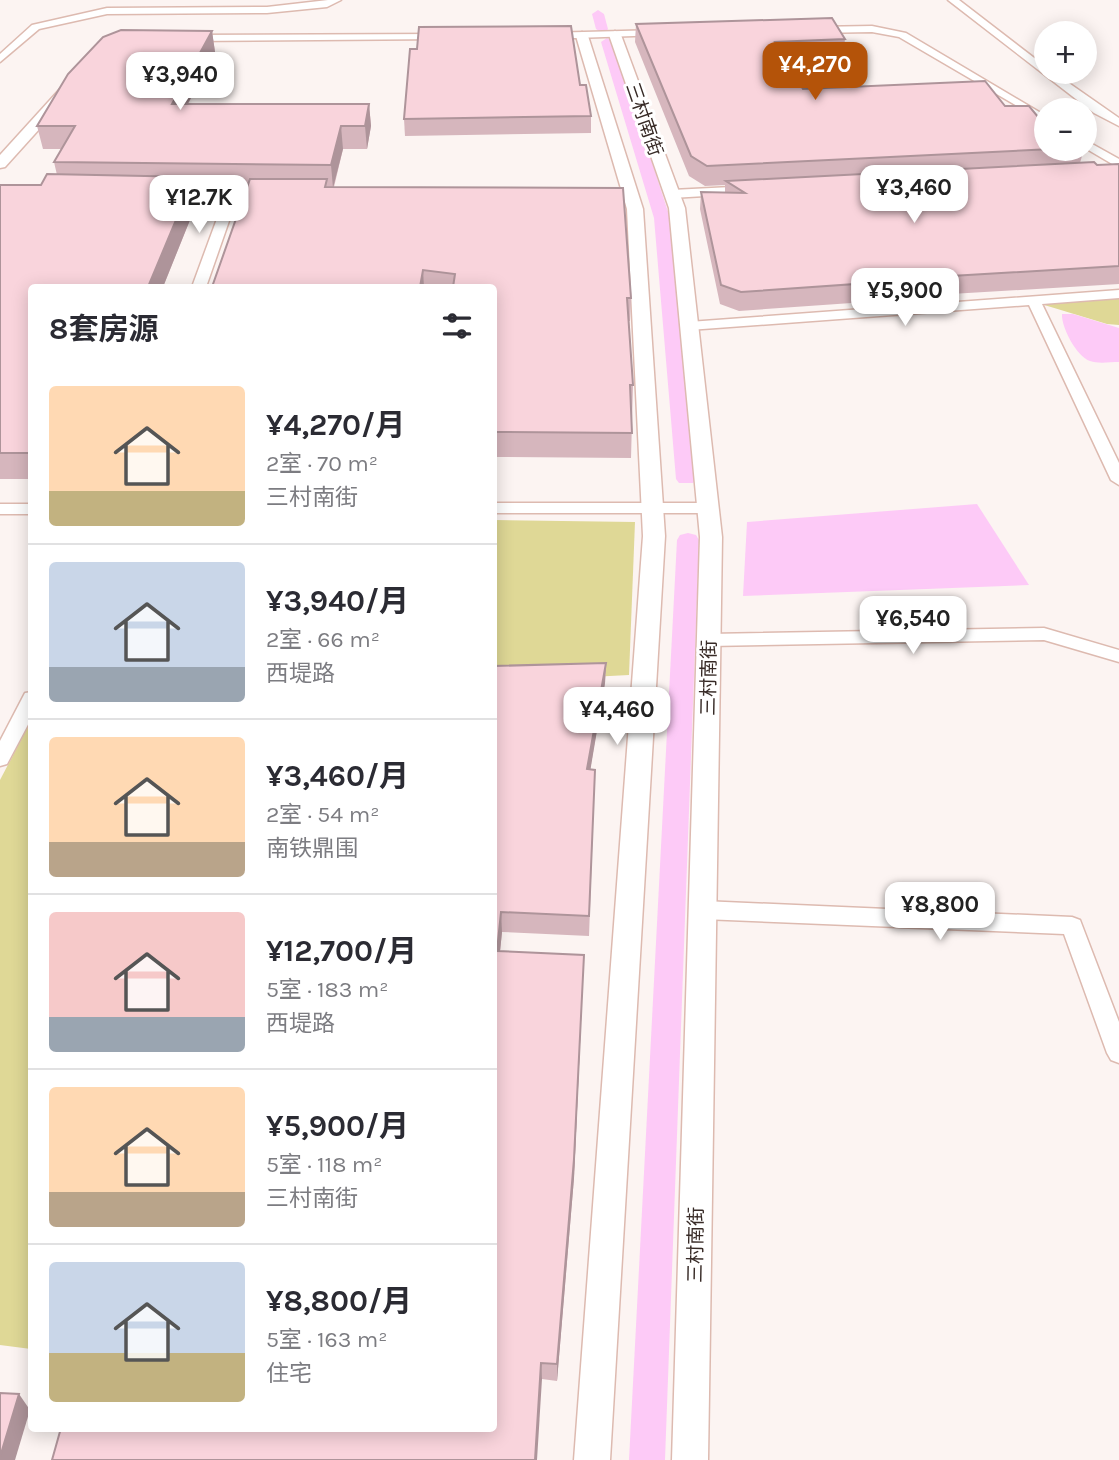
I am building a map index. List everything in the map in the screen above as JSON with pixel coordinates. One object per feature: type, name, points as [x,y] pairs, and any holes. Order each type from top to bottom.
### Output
[{"type":"street","points":[[0,59],[36,27],[107,11],[267,10],[327,4],[336,0]]},
{"type":"street","points":[[953,0],[1098,111],[1119,123]]},
{"type":"street","points":[[804,30],[872,29],[902,35],[1034,113]]},
{"type":"street","points":[[530,36],[669,33]]},
{"type":"street","name":"三村南街","points":[[615,35],[677,208],[711,537],[690,1460]]},
{"type":"street","name":"三村南街","points":[[582,36],[624,193],[635,209],[654,536],[592,1460]]},
{"type":"street","points":[[173,38],[450,37]]},
{"type":"street","points":[[0,164],[79,76]]},
{"type":"street","points":[[1097,151],[1119,164]]},
{"type":"street","points":[[672,194],[768,190]]},
{"type":"street","points":[[166,192],[287,195]]},
{"type":"street","points":[[200,284],[232,195]]},
{"type":"street","points":[[689,326],[1119,294]]},
{"type":"street","points":[[1034,301],[1119,480]]},
{"type":"street","points":[[497,508],[708,508]]},
{"type":"street","points":[[0,509],[28,509]]},
{"type":"street","points":[[709,640],[1044,634],[1119,656]]},
{"type":"street","points":[[0,758],[28,706]]},
{"type":"street","points":[[703,910],[1072,926],[1119,1054]]},
{"type":"shaded area","points":[[1119,297],[1119,325],[1107,324],[1041,304]]},
{"type":"shaded area","points":[[1062,314],[1073,314],[1119,328],[1119,362],[1090,361],[1080,354],[1064,326]]},
{"type":"shaded area","points":[[977,504],[1029,585],[743,596],[747,522]]},
{"type":"shaded area","points":[[497,520],[635,522],[629,675],[497,682]]},
{"type":"shaded area","points":[[28,727],[28,1349],[0,1345],[0,780]]},
{"type":"building","points":[[832,18],[845,39],[775,42],[803,89],[985,81],[1005,106],[1029,106],[1034,112],[1034,150],[707,166],[691,156],[636,24]]},
{"type":"building","points":[[571,26],[580,85],[586,85],[591,116],[404,119],[410,49],[417,49],[419,27]]},
{"type":"building","points":[[121,30],[212,31],[172,104],[369,104],[365,126],[341,126],[331,165],[54,162],[75,126],[37,126],[68,74],[103,37]]},
{"type":"building","points":[[1094,162],[1097,165],[1119,164],[1119,266],[868,281],[869,283],[741,292],[721,285],[701,192],[745,193],[726,181]]},
{"type":"building","points":[[47,174],[194,177],[149,284],[28,284],[28,453],[0,453],[0,185],[41,185]]},
{"type":"building","points":[[250,179],[327,179],[325,187],[623,188],[631,298],[627,298],[633,385],[630,385],[632,433],[497,432],[497,284],[453,284],[455,274],[423,270],[421,284],[213,284]]},
{"type":"building","points":[[606,663],[587,769],[595,770],[589,916],[501,912],[497,951],[497,666]]},
{"type":"building","points":[[497,951],[584,955],[574,1159],[557,1364],[541,1363],[535,1460],[52,1460],[60,1432],[497,1432]]},
{"type":"building","points":[[0,1393],[19,1394],[0,1457]]},
{"type":"waterway","points":[[598,14],[602,29]]},
{"type":"waterway","points":[[607,42],[662,218],[686,479]]},
{"type":"waterway","points":[[647,1460],[688,540]]}]
